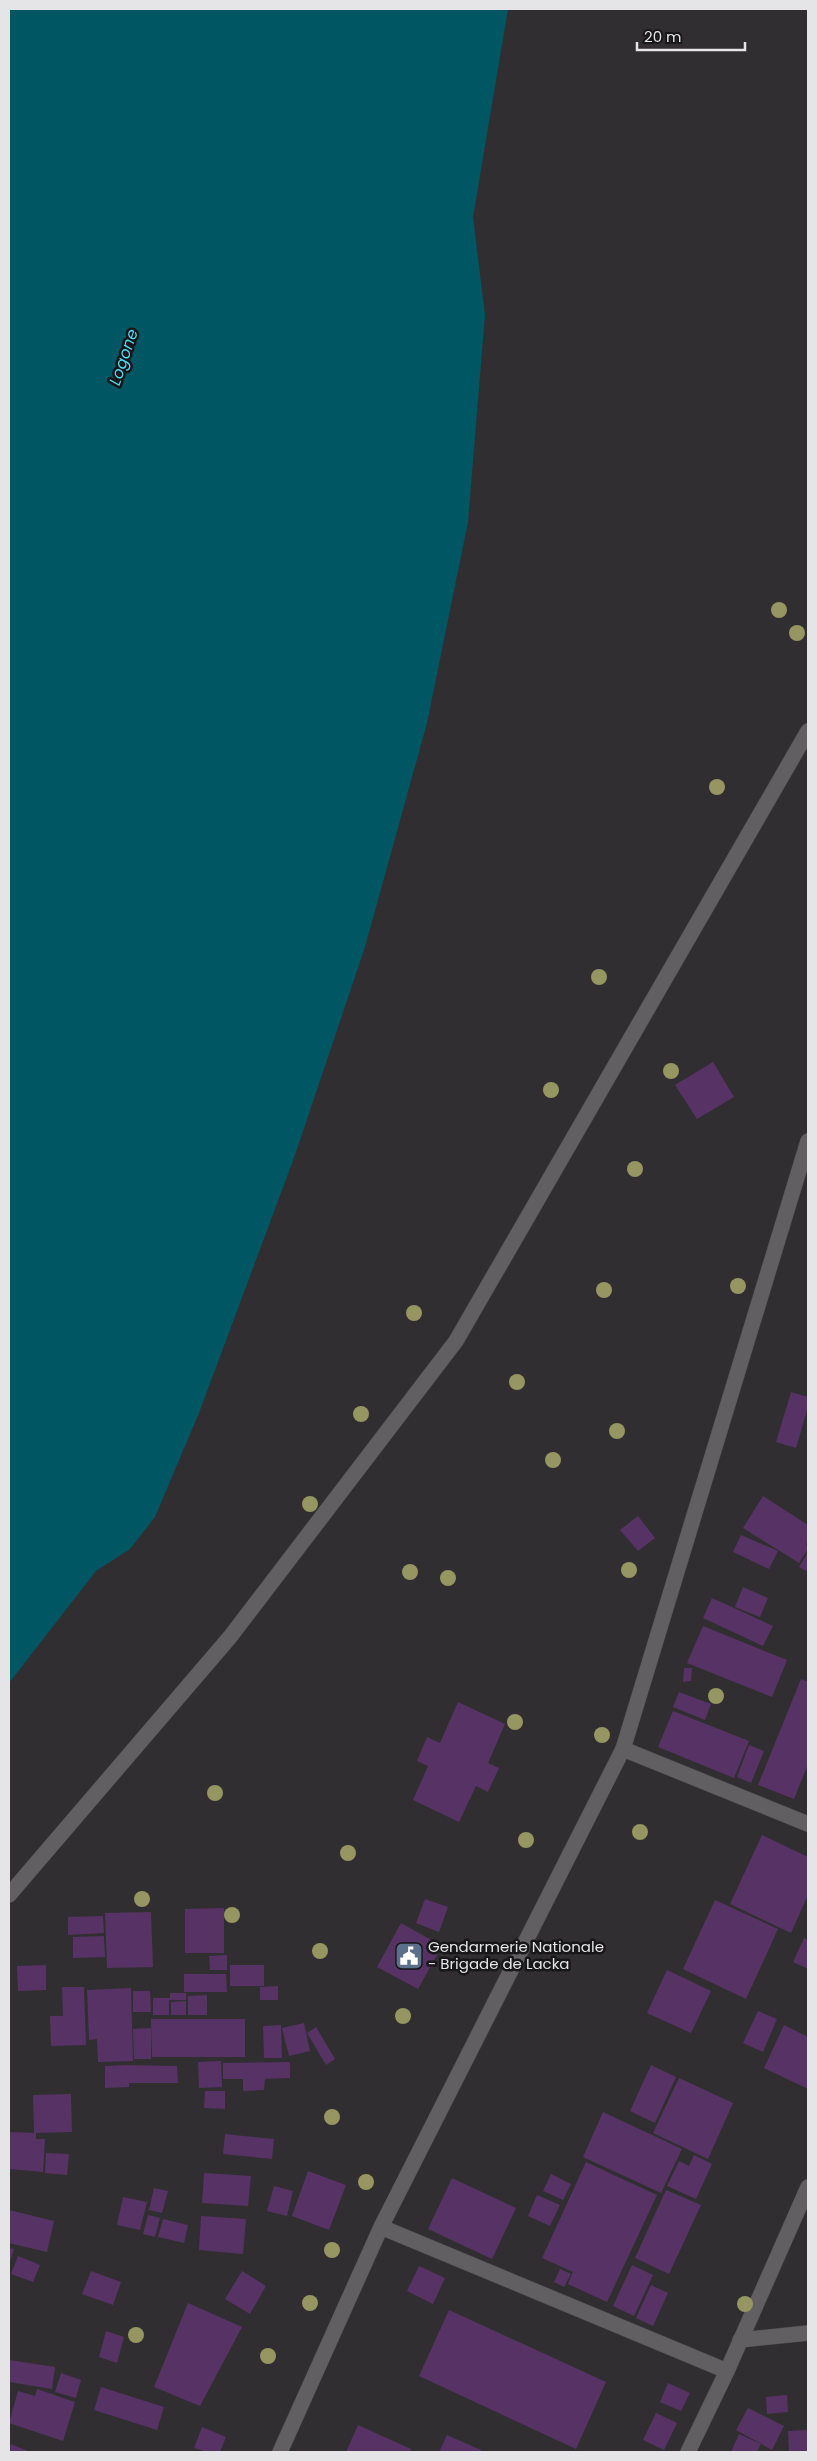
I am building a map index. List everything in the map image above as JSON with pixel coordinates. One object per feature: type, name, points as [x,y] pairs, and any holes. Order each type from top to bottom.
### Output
[{"type":"street","points":[[9,1895],[230,1637],[456,1341],[808,731]]},
{"type":"street","points":[[280,2452],[381,2226],[623,1749],[808,1140]]},
{"type":"street","points":[[623,1749],[808,1824]]},
{"type":"street","points":[[688,2452],[727,2371],[808,2187]]},
{"type":"street","points":[[381,2226],[727,2371]]},
{"type":"street","points":[[740,2340],[808,2333]]},
{"type":"water","name":"Logone","points":[[9,9],[508,9],[473,217],[485,315],[468,522],[427,723],[365,947],[294,1158],[199,1413],[155,1517],[130,1549],[96,1571],[9,1683]]},
{"type":"building","points":[[713,1062],[734,1097],[697,1119],[675,1085]]},
{"type":"building","points":[[791,1392],[808,1397],[808,1407],[796,1448],[776,1442]]},
{"type":"building","points":[[763,1496],[808,1525],[808,1541],[806,1544],[808,1549],[799,1563],[743,1528]]},
{"type":"building","points":[[638,1516],[655,1538],[638,1551],[620,1530]]},
{"type":"building","points":[[741,1535],[778,1551],[769,1569],[733,1552]]},
{"type":"building","points":[[808,1552],[808,1568],[806,1571],[799,1567]]},
{"type":"building","points":[[743,1587],[768,1598],[760,1617],[735,1607]]},
{"type":"building","points":[[712,1598],[773,1626],[763,1646],[703,1618]]},
{"type":"building","points":[[703,1626],[787,1660],[772,1697],[687,1663]]},
{"type":"building","points":[[684,1668],[692,1668],[691,1681],[683,1682]]},
{"type":"building","points":[[801,1679],[808,1682],[808,1764],[794,1799],[758,1785]]},
{"type":"building","points":[[679,1692],[711,1704],[705,1720],[673,1707]]},
{"type":"building","points":[[458,1702],[505,1724],[488,1763],[499,1768],[488,1792],[476,1786],[459,1822],[413,1800],[428,1766],[417,1761],[427,1737],[440,1743]]},
{"type":"building","points":[[673,1711],[749,1741],[734,1778],[658,1747]]},
{"type":"building","points":[[749,1745],[764,1751],[751,1783],[737,1777]]},
{"type":"building","points":[[762,1835],[808,1857],[808,1895],[791,1933],[730,1904]]},
{"type":"building","points":[[425,1899],[448,1907],[439,1932],[416,1923]]},
{"type":"building","points":[[715,1900],[778,1929],[746,1999],[683,1969]]},
{"type":"building","points":[[224,1908],[224,1953],[185,1953],[185,1909]]},
{"type":"building","points":[[151,1912],[153,1967],[107,1968],[105,1913]]},
{"type":"building","points":[[103,1916],[104,1933],[68,1935],[68,1917]]},
{"type":"building","name":"Gendarmerie Nationale - Brigade de Lacka","points":[[401,1923],[442,1946],[418,1989],[377,1967]]},
{"type":"building","points":[[104,1936],[105,1957],[73,1958],[73,1937]]},
{"type":"building","points":[[804,1938],[808,1940],[808,1969],[793,1962]]},
{"type":"building","points":[[227,1955],[227,1970],[210,1970],[209,1956]]},
{"type":"building","points":[[46,1965],[46,1990],[18,1991],[17,1966]]},
{"type":"building","points":[[230,1965],[264,1965],[264,1986],[230,1986]]},
{"type":"building","points":[[667,1970],[711,1991],[691,2033],[647,2013]]},
{"type":"building","points":[[184,1974],[226,1974],[227,1992],[184,1992]]},
{"type":"building","points":[[278,1986],[278,2000],[260,2000],[260,1987]]},
{"type":"building","points":[[62,1987],[84,1987],[86,2045],[51,2046],[50,2016],[63,2016]]},
{"type":"building","points":[[131,1988],[133,2061],[98,2062],[97,2039],[89,2040],[87,1990]]},
{"type":"building","points":[[133,1991],[150,1991],[151,2012],[133,2012]]},
{"type":"building","points":[[170,1993],[186,1993],[186,2000],[169,2000],[169,2015],[153,2015],[153,1998],[170,1998]]},
{"type":"building","points":[[207,1995],[207,2015],[188,2015],[188,1996]]},
{"type":"building","points":[[186,2001],[186,2015],[171,2015],[171,2002]]},
{"type":"building","points":[[758,2011],[777,2019],[763,2052],[743,2043]]},
{"type":"building","points":[[151,2019],[245,2019],[245,2057],[152,2057]]},
{"type":"building","points":[[304,2023],[310,2051],[289,2056],[282,2028]]},
{"type":"building","points":[[281,2025],[282,2058],[264,2058],[263,2026]]},
{"type":"building","points":[[784,2025],[808,2037],[808,2089],[764,2068]]},
{"type":"building","points":[[316,2027],[335,2059],[326,2065],[307,2033]]},
{"type":"building","points":[[151,2028],[151,2059],[134,2059],[133,2029]]},
{"type":"building","points":[[221,2061],[222,2087],[199,2088],[198,2062]]},
{"type":"building","points":[[290,2062],[290,2078],[265,2079],[264,2090],[243,2091],[243,2079],[223,2079],[223,2063]]},
{"type":"building","points":[[651,2065],[676,2077],[655,2123],[630,2111]]},
{"type":"building","points":[[105,2066],[177,2066],[178,2083],[129,2083],[129,2087],[105,2088]]},
{"type":"building","points":[[679,2078],[733,2103],[708,2159],[653,2133]]},
{"type":"building","points":[[205,2091],[225,2091],[225,2109],[204,2108]]},
{"type":"building","points":[[71,2094],[72,2132],[36,2133],[36,2139],[45,2139],[43,2172],[9,2169],[9,2132],[34,2133],[33,2095]]},
{"type":"building","points":[[603,2112],[682,2149],[661,2193],[583,2157]]},
{"type":"building","points":[[225,2134],[274,2139],[272,2159],[223,2154]]},
{"type":"building","points":[[46,2153],[69,2154],[67,2175],[45,2173]]},
{"type":"building","points":[[694,2155],[712,2164],[696,2199],[667,2186],[679,2161],[689,2166]]},
{"type":"building","points":[[586,2162],[657,2195],[607,2302],[568,2284],[573,2272],[542,2258]]},
{"type":"building","points":[[308,2171],[346,2185],[329,2230],[292,2216]]},
{"type":"building","points":[[204,2173],[251,2176],[248,2206],[202,2203]]},
{"type":"building","points":[[551,2174],[571,2184],[563,2200],[543,2191]]},
{"type":"building","points":[[452,2178],[516,2208],[492,2259],[428,2229]]},
{"type":"building","points":[[274,2186],[293,2191],[287,2216],[267,2211]]},
{"type":"building","points":[[154,2188],[168,2191],[162,2213],[149,2210]]},
{"type":"building","points":[[666,2190],[701,2205],[669,2274],[635,2258]]},
{"type":"building","points":[[537,2195],[560,2205],[550,2226],[528,2216]]},
{"type":"building","points":[[123,2197],[147,2202],[140,2230],[117,2225]]},
{"type":"building","points":[[9,2210],[54,2221],[47,2252],[9,2243]]},
{"type":"building","points":[[148,2215],[160,2218],[155,2237],[143,2234]]},
{"type":"building","points":[[201,2216],[246,2219],[243,2254],[199,2250]]},
{"type":"building","points":[[163,2219],[188,2225],[184,2243],[158,2237]]},
{"type":"building","points":[[9,2248],[14,2249],[9,2265]]},
{"type":"building","points":[[18,2256],[40,2265],[33,2282],[11,2274]]},
{"type":"building","points":[[632,2265],[653,2275],[634,2316],[613,2306]]},
{"type":"building","points":[[419,2266],[445,2278],[433,2304],[407,2291]]},
{"type":"building","points":[[560,2269],[571,2274],[564,2287],[554,2282]]},
{"type":"building","points":[[91,2271],[121,2282],[113,2305],[82,2294]]},
{"type":"building","points":[[242,2271],[266,2286],[250,2314],[225,2299]]},
{"type":"building","points":[[651,2285],[668,2293],[653,2326],[636,2318]]},
{"type":"building","points":[[188,2303],[242,2327],[200,2406],[154,2387]]},
{"type":"building","points":[[449,2310],[606,2382],[576,2449],[419,2376]]},
{"type":"building","points":[[106,2331],[124,2337],[117,2363],[99,2357]]},
{"type":"building","points":[[9,2360],[55,2367],[52,2389],[9,2382]]},
{"type":"building","points":[[61,2373],[81,2380],[76,2398],[55,2392]]},
{"type":"building","points":[[668,2383],[690,2393],[681,2411],[660,2402]]},
{"type":"building","points":[[101,2387],[164,2407],[157,2430],[94,2410]]},
{"type":"building","points":[[37,2389],[75,2402],[63,2441],[9,2423],[18,2391],[35,2396]]},
{"type":"building","points":[[787,2395],[788,2412],[767,2414],[766,2397]]},
{"type":"building","points":[[748,2408],[784,2426],[772,2450],[736,2430]]},
{"type":"building","points":[[656,2413],[677,2423],[664,2450],[643,2440]]},
{"type":"building","points":[[358,2425],[411,2449],[410,2452],[346,2452]]},
{"type":"building","points":[[202,2427],[226,2437],[220,2452],[207,2452],[194,2448]]},
{"type":"building","points":[[808,2430],[808,2452],[789,2452],[788,2431]]},
{"type":"building","points":[[739,2434],[761,2444],[757,2452],[731,2452]]},
{"type":"building","points":[[447,2435],[481,2450],[480,2452],[439,2452]]},
{"type":"building","points":[[11,2444],[30,2452],[9,2452]]},
{"type":"place","name":"Gendarmerie Nationale - Brigade de Lacka","points":[[409,1956]]}]
